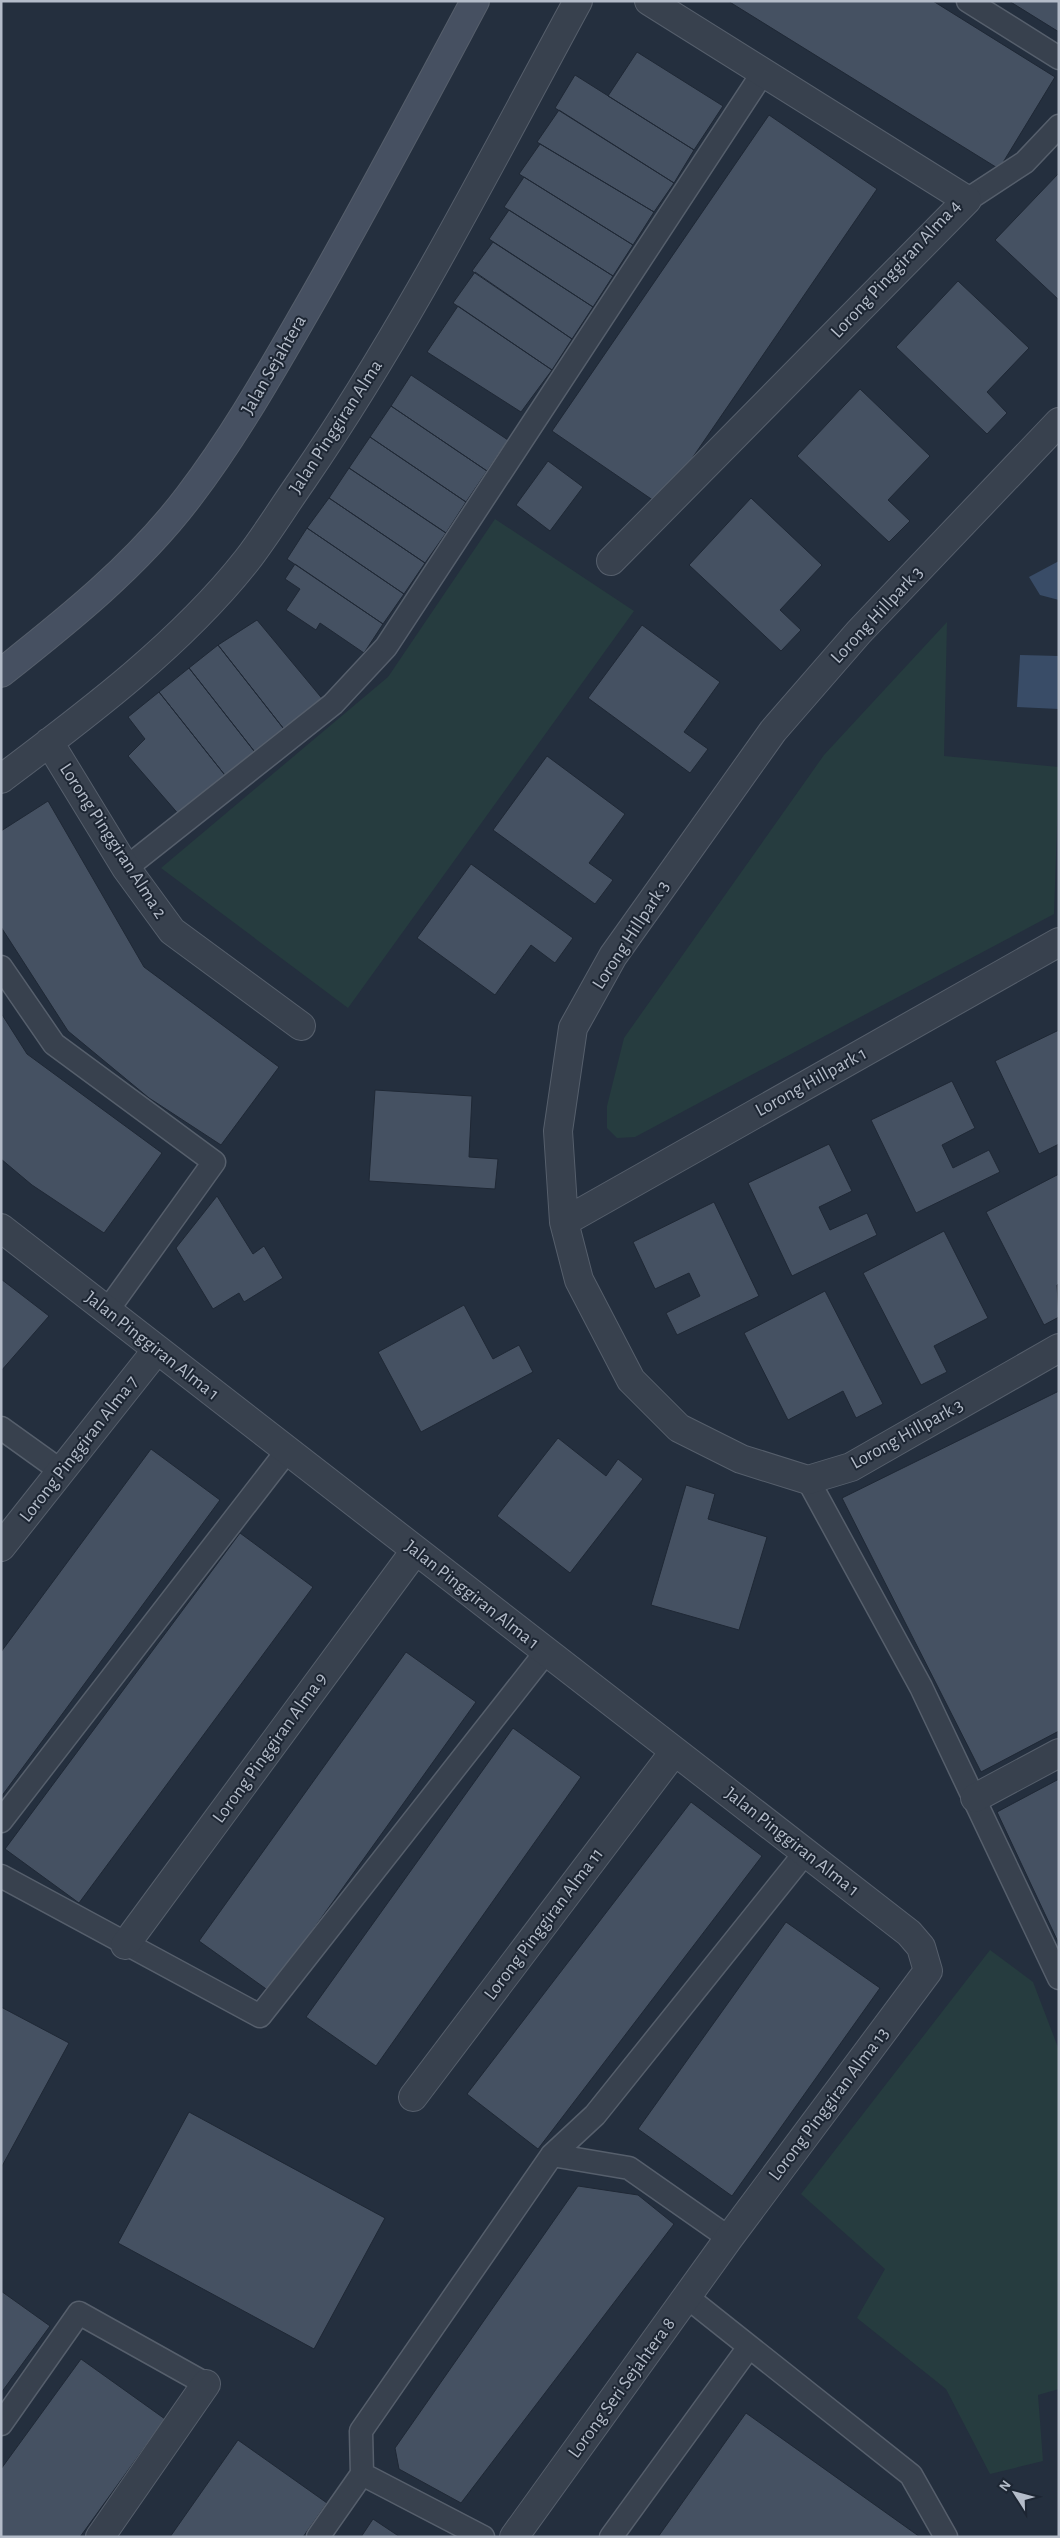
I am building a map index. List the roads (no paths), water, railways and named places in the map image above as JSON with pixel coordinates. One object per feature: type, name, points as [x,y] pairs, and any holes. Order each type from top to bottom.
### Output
[{"type":"main road","name":"Jalan Sejahtera","points":[[1,674],[54,631],[120,573],[188,497],[250,407],[359,218],[475,1]]},
{"type":"street","name":"Jalan Pinggiran Alma","points":[[1,778],[49,742],[177,637],[247,560],[345,417],[414,304],[578,1]]},
{"type":"street","name":"Lorong Pinggiran Alma 4","points":[[611,561],[967,200],[764,71],[649,1]]},
{"type":"street","name":"Lorong Hillpark 3","points":[[1059,422],[860,632],[773,731],[613,956],[573,1028],[558,1131],[564,1222],[579,1280],[631,1380],[679,1428],[741,1459],[808,1480],[851,1467],[1059,1348]]},
{"type":"street","name":"Lorong Pinggiran Alma 2","points":[[49,742],[126,868],[172,931],[300,1026]]},
{"type":"street","name":"Lorong Hillpark 1","points":[[564,1222],[1059,942]]},
{"type":"street","name":"Jalan Pinggiran Alma 1","points":[[1,1228],[156,1351],[909,1933],[921,1947],[928,1971]]},
{"type":"street","name":"Lorong Pinggiran Alma 7","points":[[1,1547],[156,1351]]},
{"type":"street","name":"Lorong Pinggiran Alma 9","points":[[125,1945],[415,1551]]},
{"type":"street","name":"Lorong Pinggiran Alma 11","points":[[413,2097],[674,1752]]},
{"type":"street","points":[[975,1798],[1059,1753]]},
{"type":"street","name":"Lorong Pinggiran Alma 13","points":[[729,2238],[928,1971]]},
{"type":"street","name":"Lorong Seri Sejahtera 8","points":[[514,2537],[729,2238]]},
{"type":"street","points":[[100,2537],[206,2384]]},
{"type":"lane","points":[[968,1],[1059,58]]},
{"type":"lane","points":[[126,868],[333,704],[386,647],[764,71]]},
{"type":"lane","points":[[967,200],[1025,162],[1059,126]]},
{"type":"lane","points":[[1,967],[54,1044],[214,1162],[107,1311]]},
{"type":"lane","points":[[1,1428],[61,1471]]},
{"type":"lane","points":[[1,1821],[287,1451]]},
{"type":"lane","points":[[808,1480],[921,1687],[1059,1978]]},
{"type":"lane","points":[[1,1876],[125,1945],[260,2016],[546,1652]]},
{"type":"lane","points":[[318,2537],[362,2474],[361,2431],[552,2154],[595,2115],[805,1853]]},
{"type":"lane","points":[[552,2154],[630,2168],[729,2238]]},
{"type":"lane","points":[[687,2297],[911,2475],[946,2537]]},
{"type":"lane","points":[[1,2424],[79,2313],[206,2384]]},
{"type":"lane","points":[[611,2537],[749,2347]]},
{"type":"lane","points":[[362,2474],[482,2537]]},
{"type":"water","points":[[1059,561],[1059,600],[1040,595],[1029,577]]},
{"type":"water","points":[[1020,655],[1059,656],[1059,709],[1017,707]]}]
